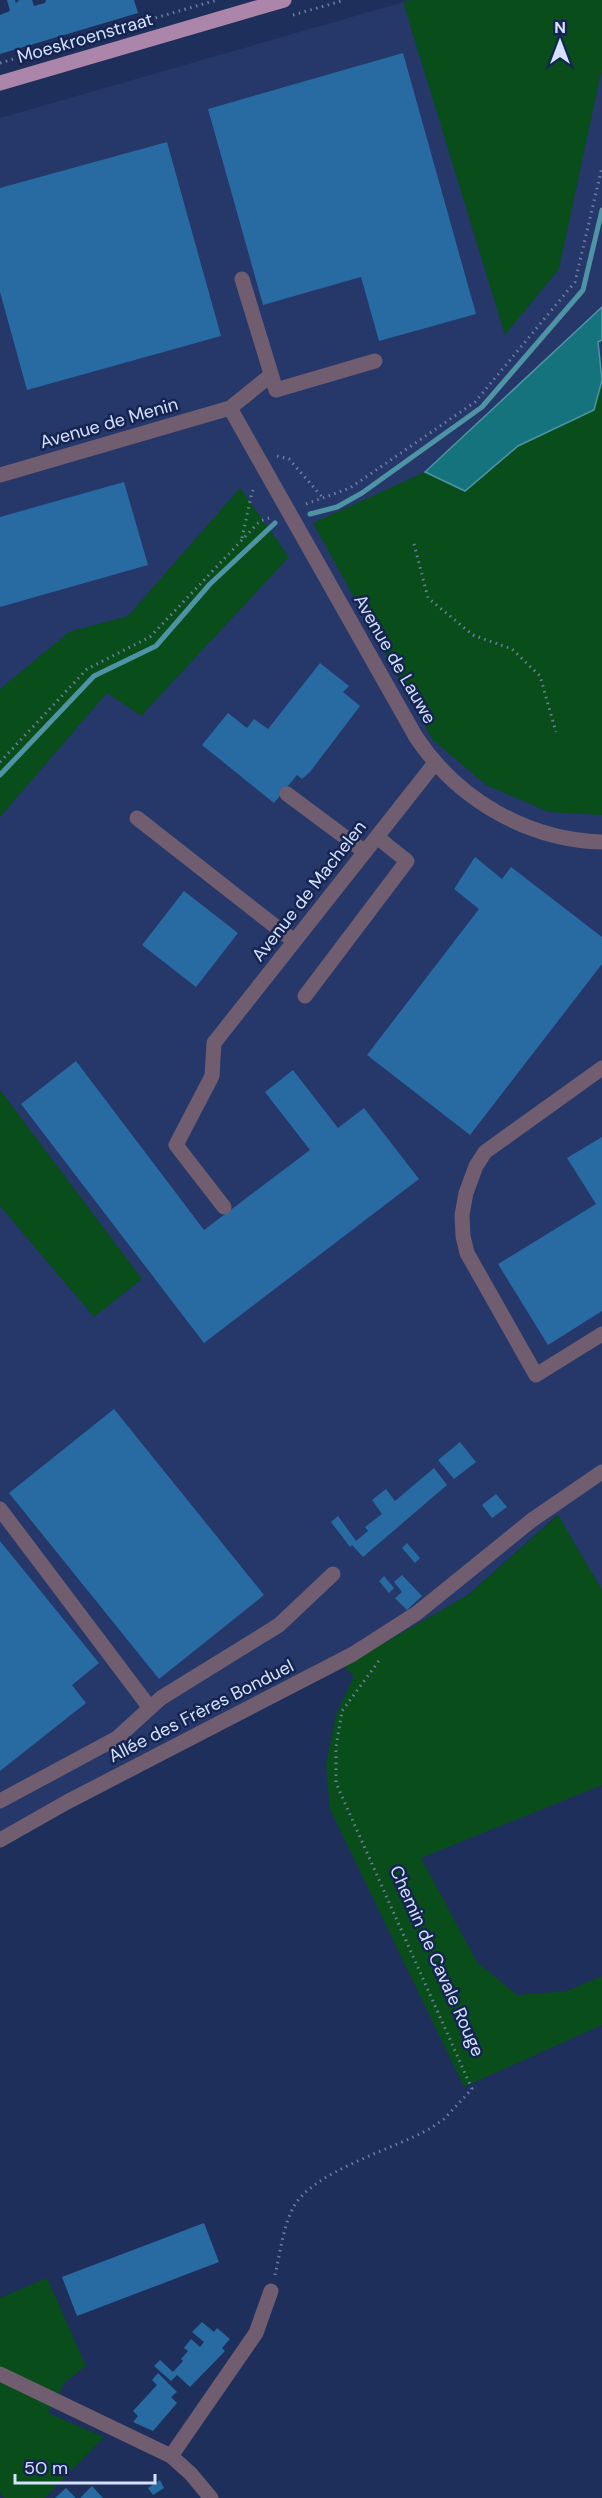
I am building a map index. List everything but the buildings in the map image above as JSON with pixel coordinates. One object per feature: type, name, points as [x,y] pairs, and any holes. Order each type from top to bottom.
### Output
[{"type":"main road","name":"Moeskroenstraat","points":[[0,83],[284,0]]},
{"type":"street","points":[[242,279],[276,390],[375,361]]},
{"type":"street","points":[[230,408],[272,375]]},
{"type":"street","name":"Avenue de Lauwe","points":[[230,408],[416,737],[435,763],[466,792],[510,819],[559,836],[602,842]]},
{"type":"street","name":"Avenue de Menin","points":[[0,475],[230,408]]},
{"type":"street","name":"Avenue de Machelen","points":[[224,1208],[176,1145],[212,1076],[214,1043],[435,763]]},
{"type":"street","points":[[287,794],[365,852]]},
{"type":"street","points":[[137,818],[294,941]]},
{"type":"street","points":[[305,996],[407,861],[377,837]]},
{"type":"street","points":[[602,1068],[485,1152],[476,1166],[466,1193],[462,1215],[467,1252],[537,1375],[602,1334]]},
{"type":"street","name":"Allée des Frères Bonduel","points":[[0,1840],[67,1802],[353,1654],[417,1613],[532,1520],[602,1472]]},
{"type":"street","points":[[0,1509],[150,1708]]},
{"type":"street","points":[[0,1801],[117,1738],[161,1698],[279,1624],[333,1574]]},
{"type":"street","points":[[171,2456],[256,2333],[271,2291]]},
{"type":"street","points":[[0,2374],[171,2456],[191,2474],[211,2498]]},
{"type":"path","points":[[0,63],[217,0]]},
{"type":"path","points":[[306,504],[350,488],[475,402],[576,282],[602,167]]},
{"type":"path","points":[[255,452],[289,459],[323,498]]},
{"type":"path","points":[[241,540],[252,492],[267,473]]},
{"type":"path","points":[[0,762],[87,669],[150,637],[260,521],[272,517]]},
{"type":"path","points":[[414,544],[428,598],[473,635],[512,649],[540,676],[556,732]]},
{"type":"path","name":"Chemin de Cavale Rouge","points":[[271,2291],[292,2209],[305,2192],[328,2176],[431,2128],[444,2119],[472,2089],[336,1783],[336,1747],[342,1711],[382,1656]]},
{"type":"shaded area","points":[[411,0],[602,0],[602,1590],[557,1515],[468,1595],[344,1666],[29,1831],[0,1849],[0,118]]},
{"type":"shaded area","points":[[411,0],[602,0],[602,68],[559,269],[505,335],[403,2]]},
{"type":"shaded area","points":[[602,307],[602,340],[598,342],[602,380],[594,410],[518,446],[465,491],[425,472]]},
{"type":"shaded area","points":[[602,380],[602,815],[549,812],[486,785],[432,739],[313,523],[425,472],[465,491],[518,446],[594,410]]},
{"type":"shaded area","points":[[240,488],[289,557],[141,716],[107,693],[0,817],[0,689],[69,632],[128,616]]},
{"type":"shaded area","points":[[0,1090],[142,1279],[94,1317],[0,1206]]},
{"type":"shaded area","points":[[558,1515],[602,1590],[602,1785],[421,1858],[477,1962],[517,1995],[567,1991],[602,1976],[602,2025],[464,2087],[330,1809],[326,1764],[336,1715],[354,1676],[344,1666],[468,1595]]},
{"type":"shaded area","points":[[47,2278],[86,2366],[65,2382],[48,2413],[104,2437],[45,2498],[4,2498],[0,2492],[0,2298]]},
{"type":"waterway","points":[[310,514],[337,507],[362,493],[482,407],[583,290],[602,210]]},
{"type":"waterway","points":[[0,775],[94,676],[156,646],[210,584],[275,523]]}]
